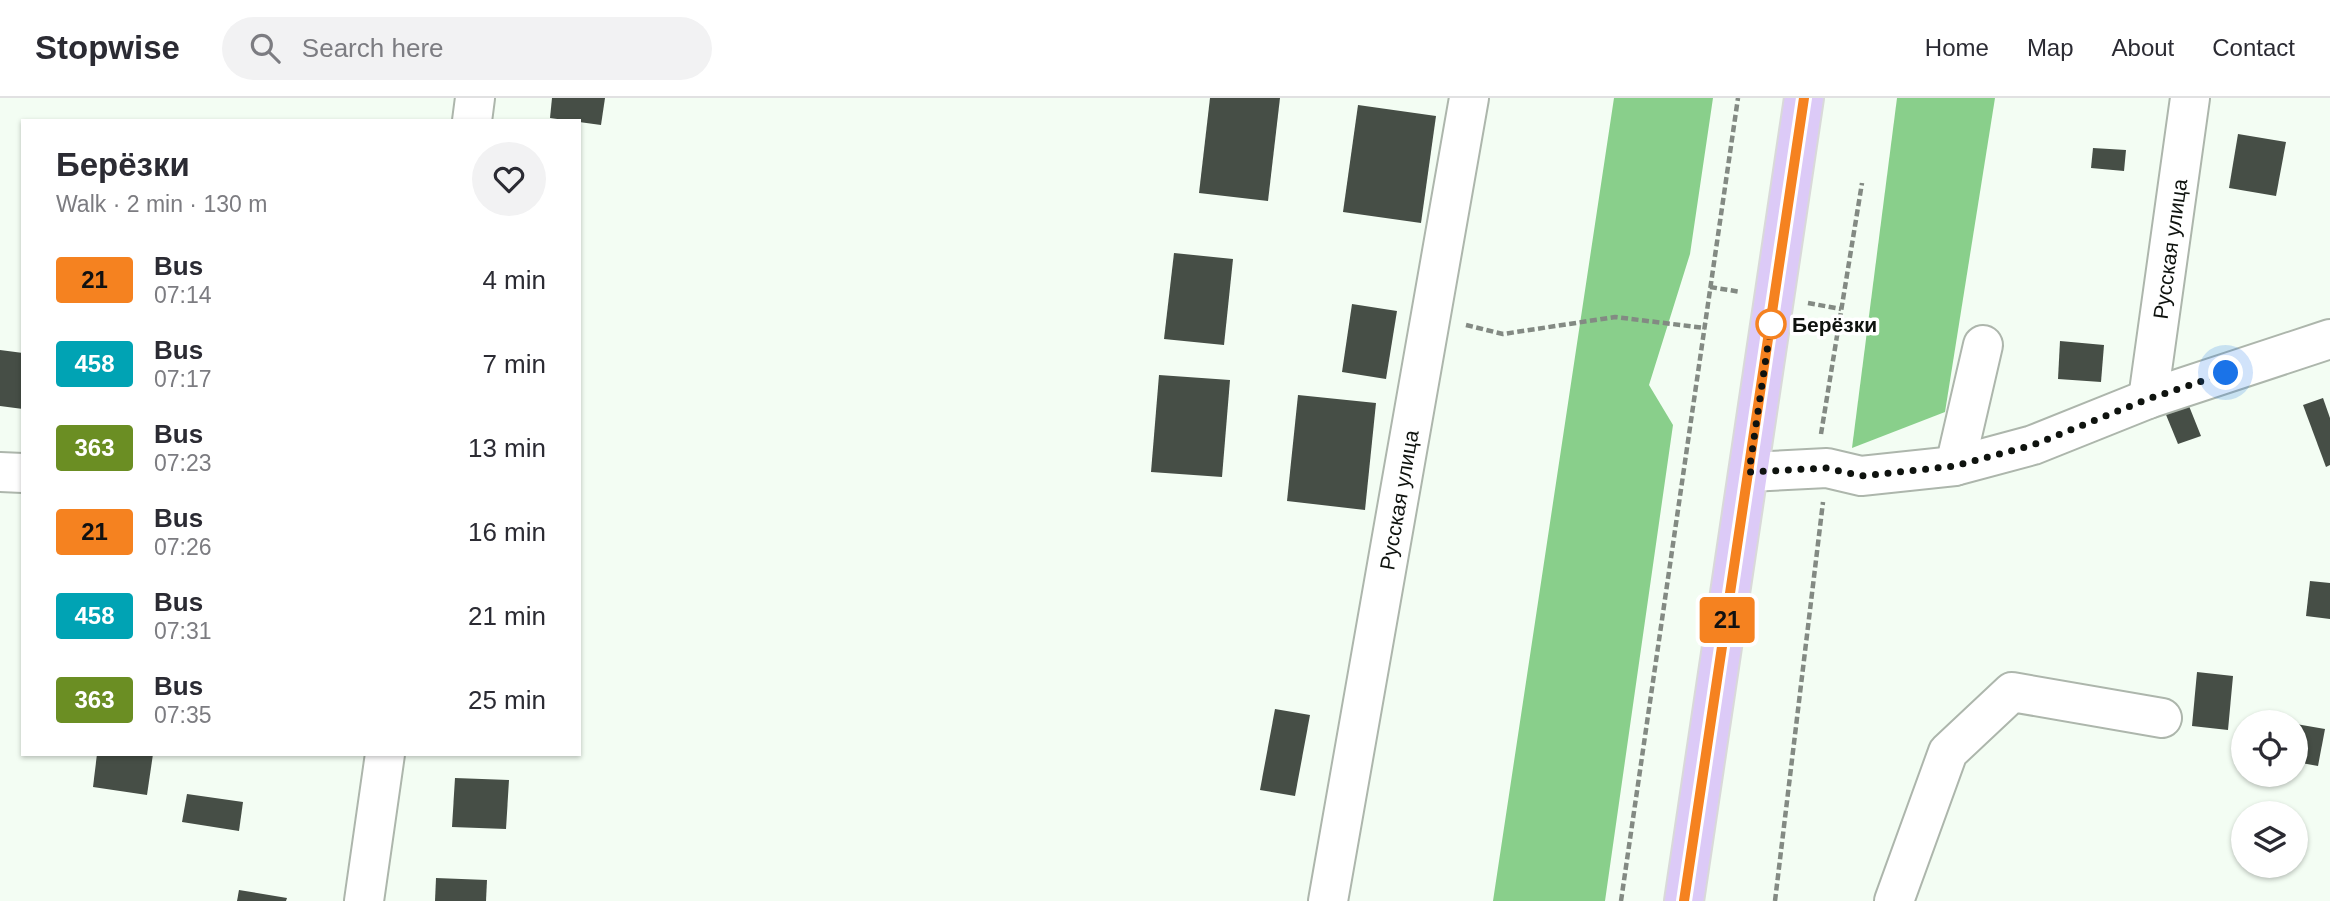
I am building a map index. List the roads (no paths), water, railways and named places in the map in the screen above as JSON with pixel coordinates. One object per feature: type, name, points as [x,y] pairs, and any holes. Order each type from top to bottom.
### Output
[{"type":"main road","points":[[1684,901],[1804,98]]},
{"type":"street","points":[[472,119],[475,98]]},
{"type":"street","name":"Русская улица","points":[[1328,901],[1469,98]]},
{"type":"street","name":"Русская улица","points":[[2148,399],[2190,98]]},
{"type":"street","points":[[1749,472],[1821,468],[1861,476],[1955,466],[2033,445],[2148,399],[2330,339]]},
{"type":"street","points":[[1955,466],[1983,345]]},
{"type":"street","points":[[0,472],[21,473]]},
{"type":"street","points":[[1894,901],[1948,752],[2012,692],[2162,718]]},
{"type":"street","points":[[364,901],[385,756]]},
{"type":"place","name":"Берёзки","points":[[1771,324]]}]
